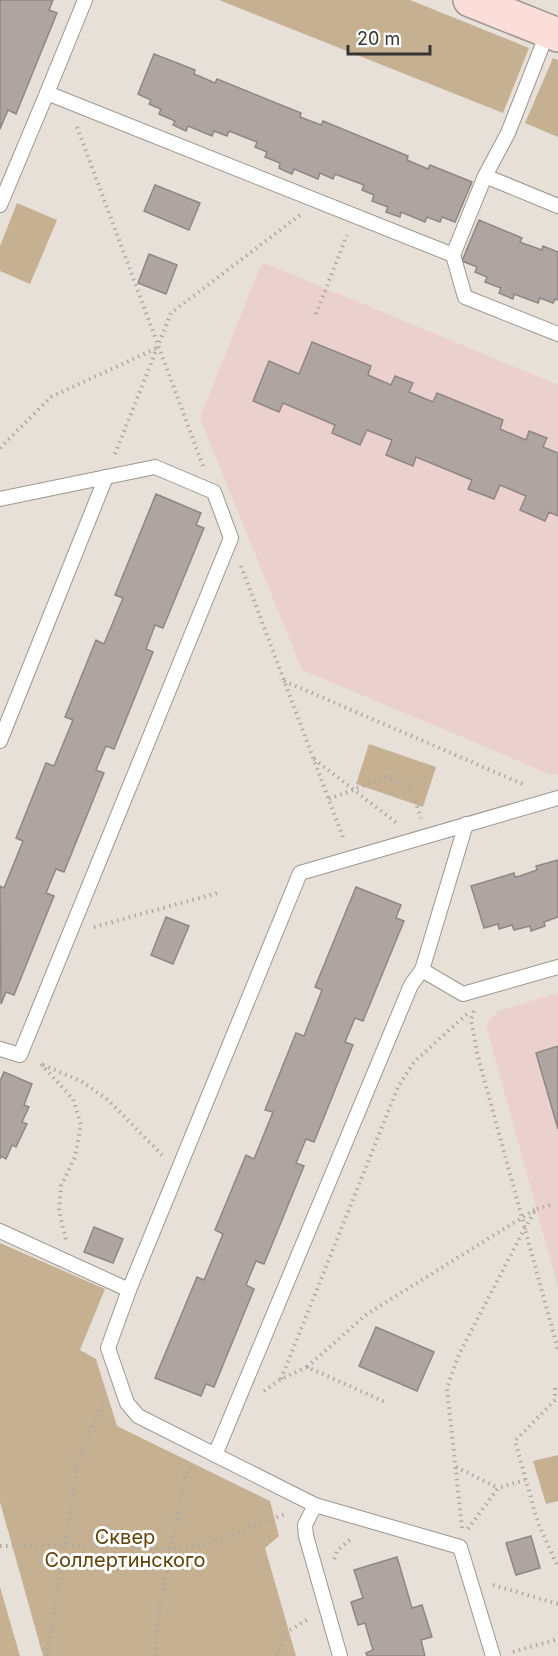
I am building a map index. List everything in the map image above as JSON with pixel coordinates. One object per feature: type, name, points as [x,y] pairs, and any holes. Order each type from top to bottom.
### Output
[{"type":"main road","points":[[470,0],[553,33]]},
{"type":"lane","points":[[0,205],[85,0]]},
{"type":"lane","points":[[553,33],[508,133],[485,176],[453,255],[465,297],[558,334]]},
{"type":"lane","points":[[47,93],[453,255]]},
{"type":"lane","points":[[485,176],[558,206]]},
{"type":"lane","points":[[0,499],[155,467],[214,492],[231,538],[20,1055],[0,1049]]},
{"type":"lane","points":[[0,741],[106,477]]},
{"type":"lane","points":[[492,1656],[460,1547],[315,1505],[138,1416],[127,1403],[108,1348],[129,1290],[300,873],[557,798]]},
{"type":"lane","points":[[215,1455],[411,985],[422,970],[466,824]]},
{"type":"lane","points":[[422,970],[463,994],[558,967]]},
{"type":"lane","points":[[0,1231],[129,1290]]},
{"type":"lane","points":[[315,1505],[305,1525],[340,1656]]},
{"type":"path","points":[[67,102],[157,348],[214,492]]},
{"type":"path","points":[[106,477],[171,313],[317,202]]},
{"type":"path","points":[[316,314],[354,217]]},
{"type":"path","points":[[0,448],[51,397],[157,348]]},
{"type":"path","points":[[231,538],[351,858]]},
{"type":"path","points":[[284,681],[557,798]]},
{"type":"path","points":[[313,758],[423,837]]},
{"type":"path","points":[[329,799],[386,777],[410,786],[423,837]]},
{"type":"path","points":[[69,934],[221,892]]},
{"type":"path","points":[[281,1379],[398,1087],[414,1062],[476,1005],[471,1019],[477,1053],[558,1350]]},
{"type":"path","points":[[20,1055],[81,1081],[108,1101],[178,1171]]},
{"type":"path","points":[[41,1064],[73,1099],[81,1125],[75,1157],[62,1186],[60,1203],[70,1263]]},
{"type":"path","points":[[232,1413],[281,1379],[307,1367],[367,1314],[537,1209],[551,1205]]},
{"type":"path","points":[[525,1480],[498,1488],[473,1525],[463,1532],[447,1388],[459,1354],[537,1209]]},
{"type":"path","points":[[307,1367],[385,1401]]},
{"type":"path","points":[[47,1656],[78,1462],[95,1420],[117,1376]]},
{"type":"path","points":[[555,1388],[555,1400],[515,1441],[538,1523],[558,1567]]},
{"type":"path","points":[[155,1656],[158,1617],[184,1479],[201,1448]]},
{"type":"path","points":[[456,1467],[498,1488]]},
{"type":"path","points":[[0,1546],[65,1545],[172,1549],[208,1544],[281,1515],[315,1505]]},
{"type":"path","points":[[331,1568],[337,1551],[348,1540],[360,1535]]},
{"type":"path","points":[[469,1578],[558,1604]]},
{"type":"path","points":[[276,1656],[287,1632],[326,1608]]},
{"type":"path","points":[[508,1653],[558,1639]]},
{"type":"shaded area","points":[[262,262],[558,385],[558,774],[552,775],[302,670],[200,418]]},
{"type":"shaded area","points":[[558,993],[558,1288],[486,1025],[498,1011]]},
{"type":"green space","points":[[219,0],[410,0],[529,48],[503,113]]},
{"type":"green space","points":[[553,58],[558,60],[558,137],[525,123]]},
{"type":"green space","points":[[17,203],[57,220],[30,284],[0,271],[0,246]]},
{"type":"green space","points":[[369,744],[436,767],[423,807],[356,784]]},
{"type":"green space","name":"Сквер Соллертинского","points":[[0,1243],[105,1289],[80,1350],[96,1359],[117,1426],[270,1501],[279,1536],[265,1548],[296,1656],[43,1656],[0,1502]]},
{"type":"green space","points":[[558,1455],[558,1501],[546,1504],[533,1461]]},
{"type":"green space","points":[[0,1587],[20,1656],[0,1656]]},
{"type":"building","points":[[0,0],[53,0],[49,10],[57,13],[16,114],[8,110],[0,129]]},
{"type":"building","points":[[154,54],[195,70],[194,74],[215,83],[217,79],[301,113],[300,117],[321,125],[323,121],[408,156],[407,160],[428,169],[430,165],[472,182],[455,222],[442,217],[440,222],[427,217],[425,222],[401,212],[400,217],[386,212],[388,207],[372,201],[374,195],[362,190],[364,185],[335,174],[333,179],[320,173],[318,179],[294,169],[292,174],[279,168],[280,163],[265,157],[267,152],[255,147],[257,142],[229,131],[227,136],[214,131],[212,136],[188,126],[186,131],[173,125],[175,121],[159,114],[161,109],[149,104],[151,100],[138,94]]},
{"type":"building","points":[[155,185],[200,203],[189,230],[144,211]]},
{"type":"building","points":[[479,220],[522,238],[520,242],[542,250],[543,246],[558,252],[558,300],[555,299],[553,303],[540,298],[538,303],[514,294],[513,299],[499,293],[501,288],[485,282],[487,277],[475,272],[477,267],[462,261]]},
{"type":"building","points":[[149,254],[177,265],[166,294],[138,283]]},
{"type":"building","points":[[312,342],[371,366],[368,375],[391,385],[395,376],[413,383],[409,392],[433,402],[437,393],[503,420],[500,429],[526,440],[529,431],[547,438],[543,447],[558,453],[558,516],[549,512],[545,521],[520,510],[526,496],[500,485],[494,499],[468,489],[472,480],[416,457],[413,466],[386,455],[392,440],[367,430],[360,445],[332,433],[335,425],[283,403],[279,412],[253,401],[269,361],[299,374]]},
{"type":"building","points":[[156,494],[201,513],[196,525],[204,528],[163,628],[155,625],[146,649],[153,652],[114,749],[106,746],[96,770],[104,773],[64,872],[56,869],[46,893],[54,896],[14,995],[6,992],[1,1004],[0,886],[4,888],[23,841],[16,838],[46,763],[54,766],[73,720],[65,717],[96,640],[104,644],[123,598],[115,595]]},
{"type":"building","points":[[558,860],[558,917],[544,922],[545,926],[531,931],[530,926],[514,930],[512,925],[499,929],[498,924],[484,928],[471,886],[514,873],[515,877],[520,876],[537,870],[536,866]]},
{"type":"building","points":[[356,887],[401,905],[396,918],[404,921],[363,1021],[355,1018],[345,1042],[353,1045],[314,1142],[306,1139],[296,1163],[304,1166],[264,1264],[256,1261],[246,1285],[254,1289],[214,1387],[206,1384],[201,1396],[155,1378],[197,1277],[204,1280],[223,1234],[215,1230],[246,1155],[254,1159],[273,1112],[265,1110],[296,1033],[304,1036],[322,990],[315,987]]},
{"type":"building","points":[[166,917],[189,926],[173,964],[151,955]]},
{"type":"building","points":[[558,1046],[558,1129],[536,1053]]},
{"type":"building","points":[[4,1072],[32,1084],[24,1105],[29,1107],[22,1122],[27,1124],[16,1147],[12,1145],[6,1159],[1,1156],[0,1159],[0,1081]]},
{"type":"building","points":[[94,1227],[123,1239],[113,1263],[84,1252]]},
{"type":"building","points":[[376,1327],[434,1352],[417,1391],[359,1366]]},
{"type":"building","points":[[531,1536],[540,1568],[516,1575],[506,1543]]},
{"type":"building","points":[[397,1557],[412,1608],[422,1605],[432,1637],[421,1640],[425,1656],[367,1656],[366,1653],[373,1650],[365,1623],[358,1625],[351,1602],[363,1598],[354,1570]]}]
